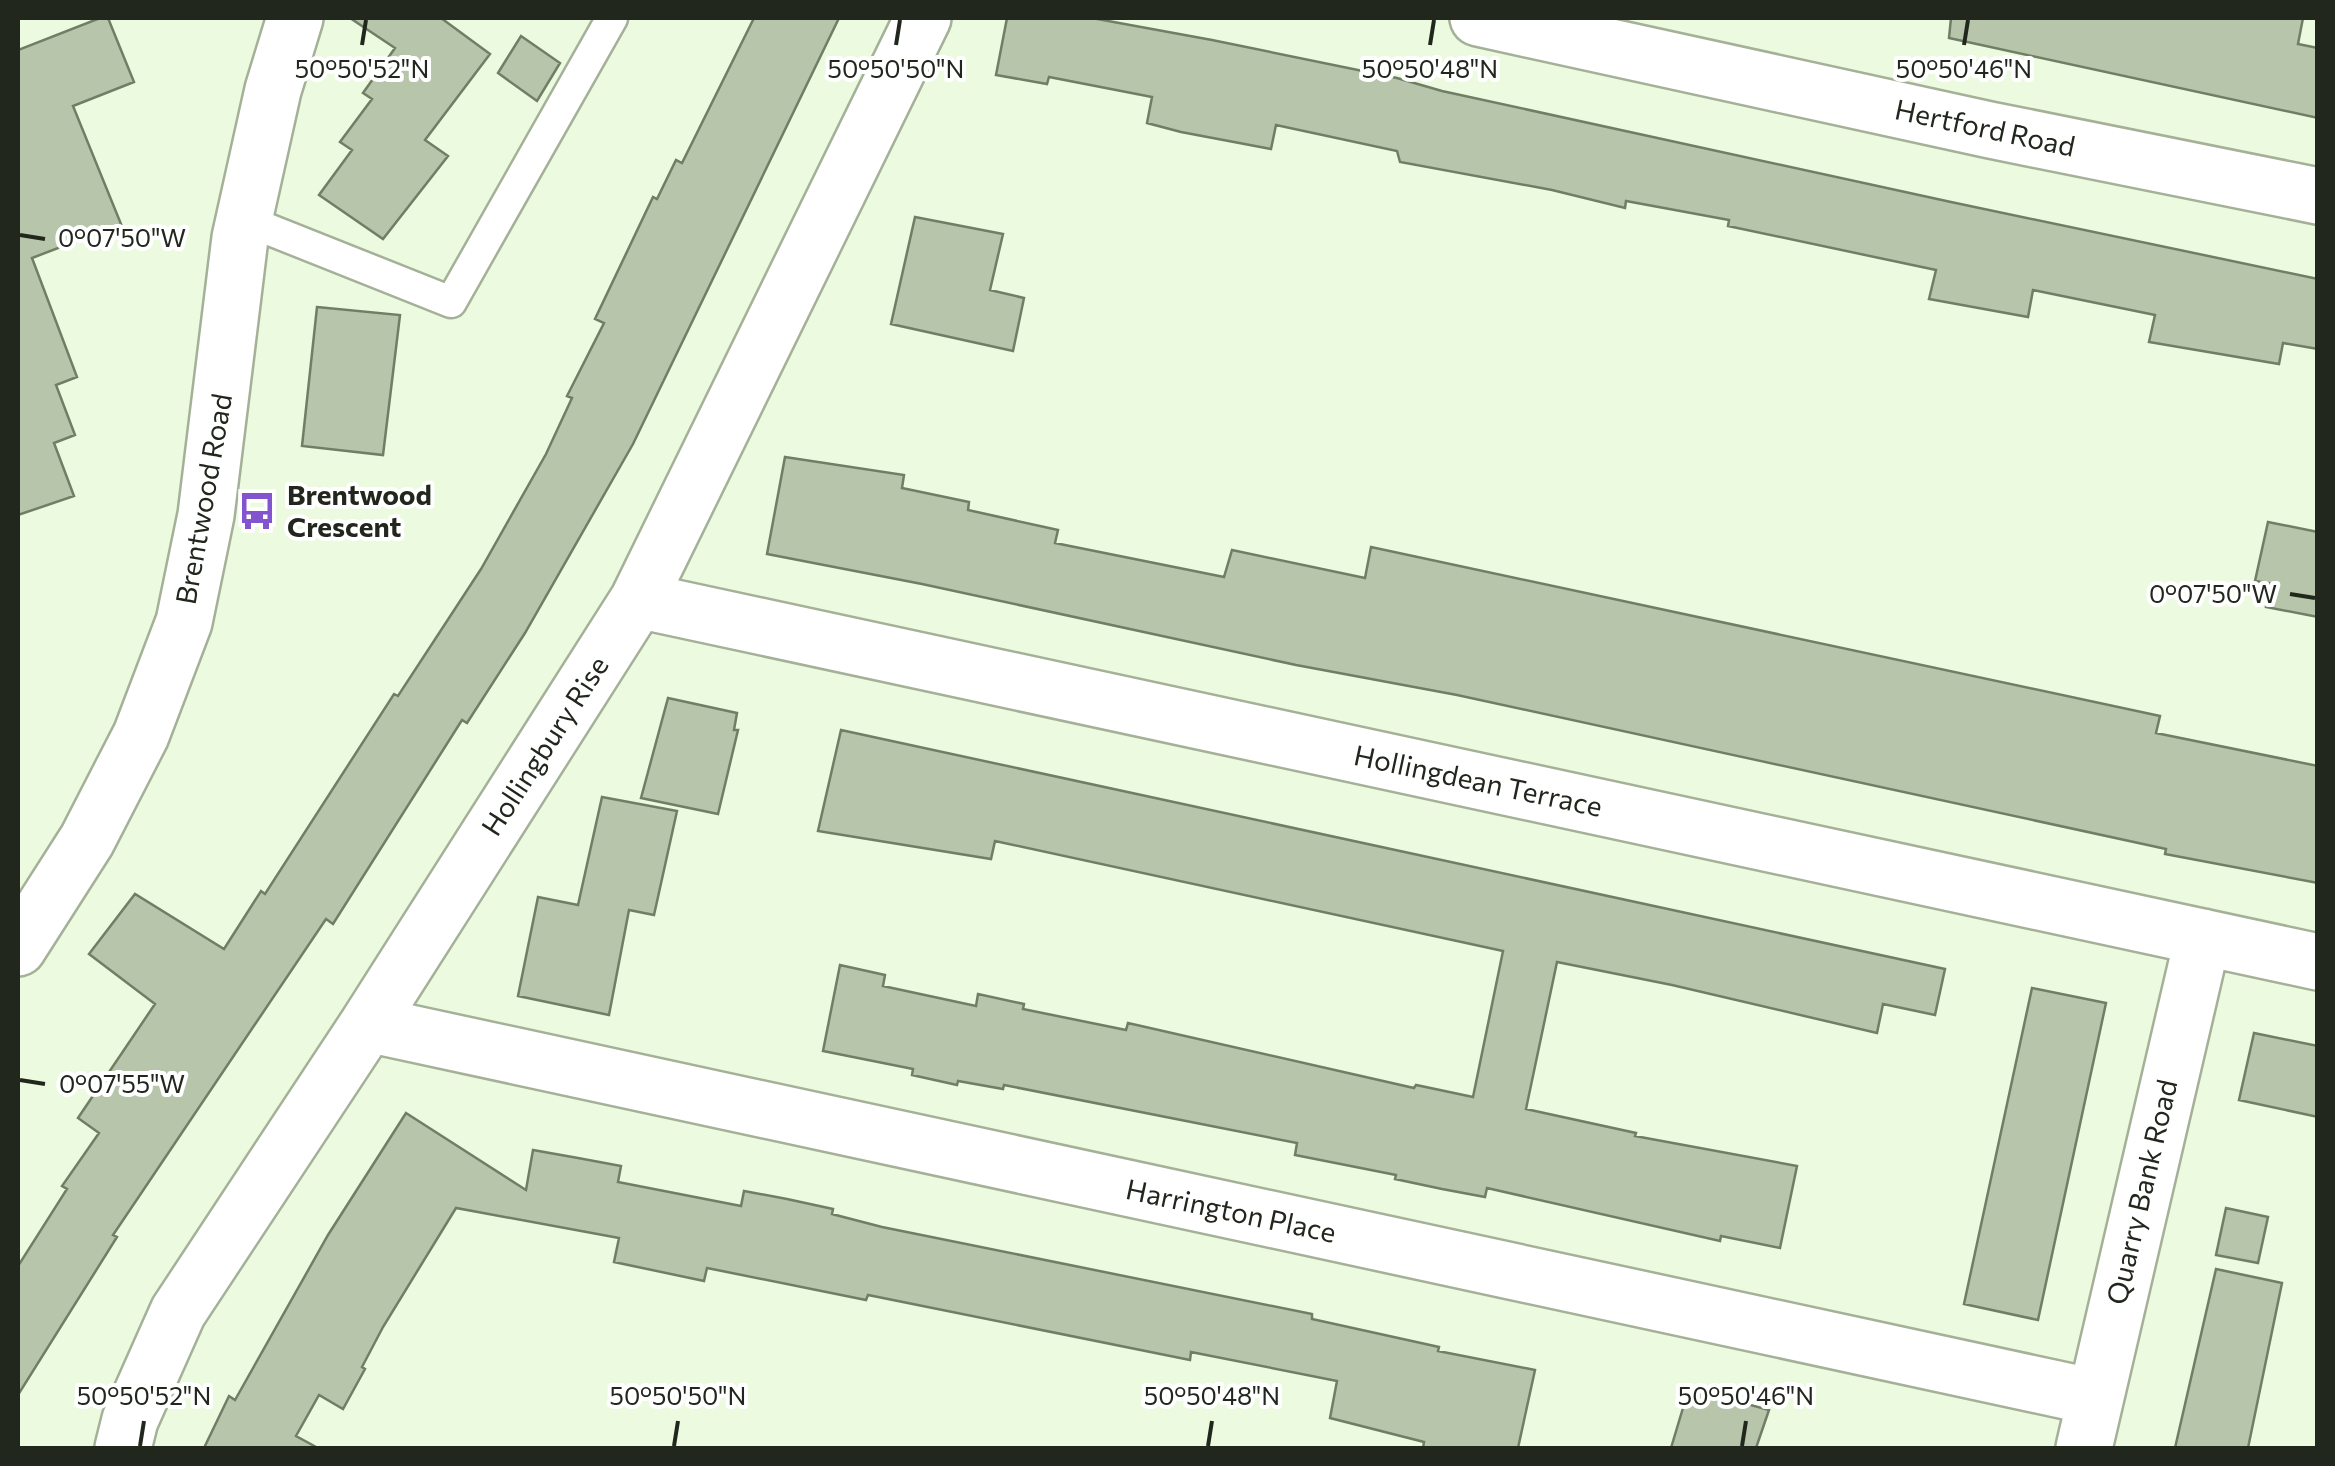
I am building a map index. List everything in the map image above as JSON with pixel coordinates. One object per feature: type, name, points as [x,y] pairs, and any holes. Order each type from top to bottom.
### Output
[{"type":"street","name":"Brentwood Road","points":[[18,948],[87,840],[140,735],[184,622],[206,515],[245,220],[272,90],[295,18]]},
{"type":"street","name":"Hollingbury Rise","points":[[123,1448],[130,1420],[178,1312],[368,1024],[638,600],[924,18]]},
{"type":"street","name":"Hertford Road","points":[[1478,18],[1990,130],[2318,196]]},
{"type":"street","name":"Hollingdean Terrace","points":[[638,600],[2318,962]]},
{"type":"street","name":"Quarry Bank Road","points":[[2089,1423],[2203,937]]},
{"type":"street","name":"Harrington Place","points":[[368,1024],[2089,1423]]},
{"type":"lane","points":[[245,220],[452,302],[612,18]]},
{"type":"building","points":[[108,18],[134,82],[73,106],[121,224],[32,258],[77,377],[56,385],[75,435],[54,443],[74,496],[18,515],[18,50]]},
{"type":"building","points":[[350,18],[441,18],[490,54],[425,140],[448,156],[383,239],[319,195],[352,150],[340,142],[372,99],[363,93],[395,48]]},
{"type":"building","points":[[754,18],[839,18],[633,444],[525,633],[467,723],[462,720],[333,924],[326,919],[113,1235],[117,1237],[18,1395],[18,1266],[67,1189],[62,1186],[99,1133],[78,1118],[155,1004],[89,954],[135,894],[224,949],[261,891],[265,894],[394,694],[398,696],[481,569],[546,454],[572,398],[567,396],[604,323],[595,319],[653,197],[657,199],[676,160],[682,163]]},
{"type":"building","points":[[1007,18],[1092,18],[1212,40],[2318,279],[2318,349],[2283,343],[2279,364],[2149,342],[2155,315],[2033,290],[2028,317],[1929,299],[1936,270],[1728,226],[1729,220],[1626,201],[1625,208],[1552,190],[1400,162],[1397,151],[1276,125],[1271,149],[1181,132],[1147,123],[1152,97],[1049,77],[1047,84],[996,75]]},
{"type":"building","points":[[1951,18],[2303,18],[2298,44],[2318,48],[2318,118],[1949,38]]},
{"type":"building","points":[[521,36],[560,63],[537,101],[498,73]]},
{"type":"building","points":[[915,217],[1003,234],[990,290],[1024,298],[1013,351],[891,324]]},
{"type":"building","points":[[317,307],[400,315],[383,455],[302,446]]},
{"type":"building","points":[[785,457],[904,475],[902,488],[969,502],[968,510],[1058,530],[1055,543],[1224,577],[1232,550],[1365,578],[1371,547],[2160,716],[2156,733],[2318,766],[2318,883],[2165,854],[2166,849],[1457,695],[767,554]]},
{"type":"building","points":[[2268,522],[2318,532],[2318,617],[2266,607],[2269,583],[2255,581]]},
{"type":"building","points":[[668,698],[737,713],[734,730],[738,730],[718,814],[641,798]]},
{"type":"building","points":[[841,730],[1945,969],[1935,1015],[1883,1004],[1877,1033],[1557,962],[1526,1109],[1636,1133],[1635,1136],[1797,1166],[1780,1248],[1721,1236],[1720,1241],[1487,1188],[1485,1197],[1395,1179],[1396,1175],[1295,1155],[1297,1143],[1004,1085],[1003,1089],[958,1081],[957,1085],[912,1075],[913,1069],[823,1051],[840,965],[885,975],[883,986],[976,1006],[978,994],[1024,1004],[1023,1009],[1126,1030],[1128,1023],[1414,1088],[1416,1085],[1473,1097],[1503,951],[995,841],[991,859],[818,831]]},
{"type":"building","points":[[602,797],[677,811],[654,915],[629,910],[609,1015],[518,996],[538,897],[578,905]]},
{"type":"building","points":[[2032,988],[2106,1003],[2038,1320],[1964,1304]]},
{"type":"building","points":[[2254,1033],[2318,1046],[2318,1117],[2239,1100]]},
{"type":"building","points":[[406,1113],[526,1190],[533,1150],[578,1158],[621,1166],[618,1182],[741,1206],[744,1191],[787,1199],[833,1209],[832,1214],[882,1227],[1312,1314],[1312,1319],[1439,1347],[1438,1351],[1535,1370],[1518,1448],[1423,1448],[1424,1442],[1330,1418],[1337,1381],[1191,1352],[1190,1360],[868,1295],[866,1300],[707,1268],[704,1281],[614,1262],[619,1238],[456,1208],[383,1327],[343,1409],[319,1395],[296,1436],[318,1448],[204,1448],[229,1396],[235,1400],[328,1235]]},
{"type":"building","points":[[2226,1208],[2268,1217],[2258,1263],[2216,1255]]},
{"type":"building","points":[[2216,1269],[2282,1283],[2248,1448],[2175,1448]]},
{"type":"building","points":[[1689,1388],[1769,1410],[1756,1448],[1671,1448]]},
{"type":"place","name":"Brentwood Crescent","points":[[257,511]]}]
